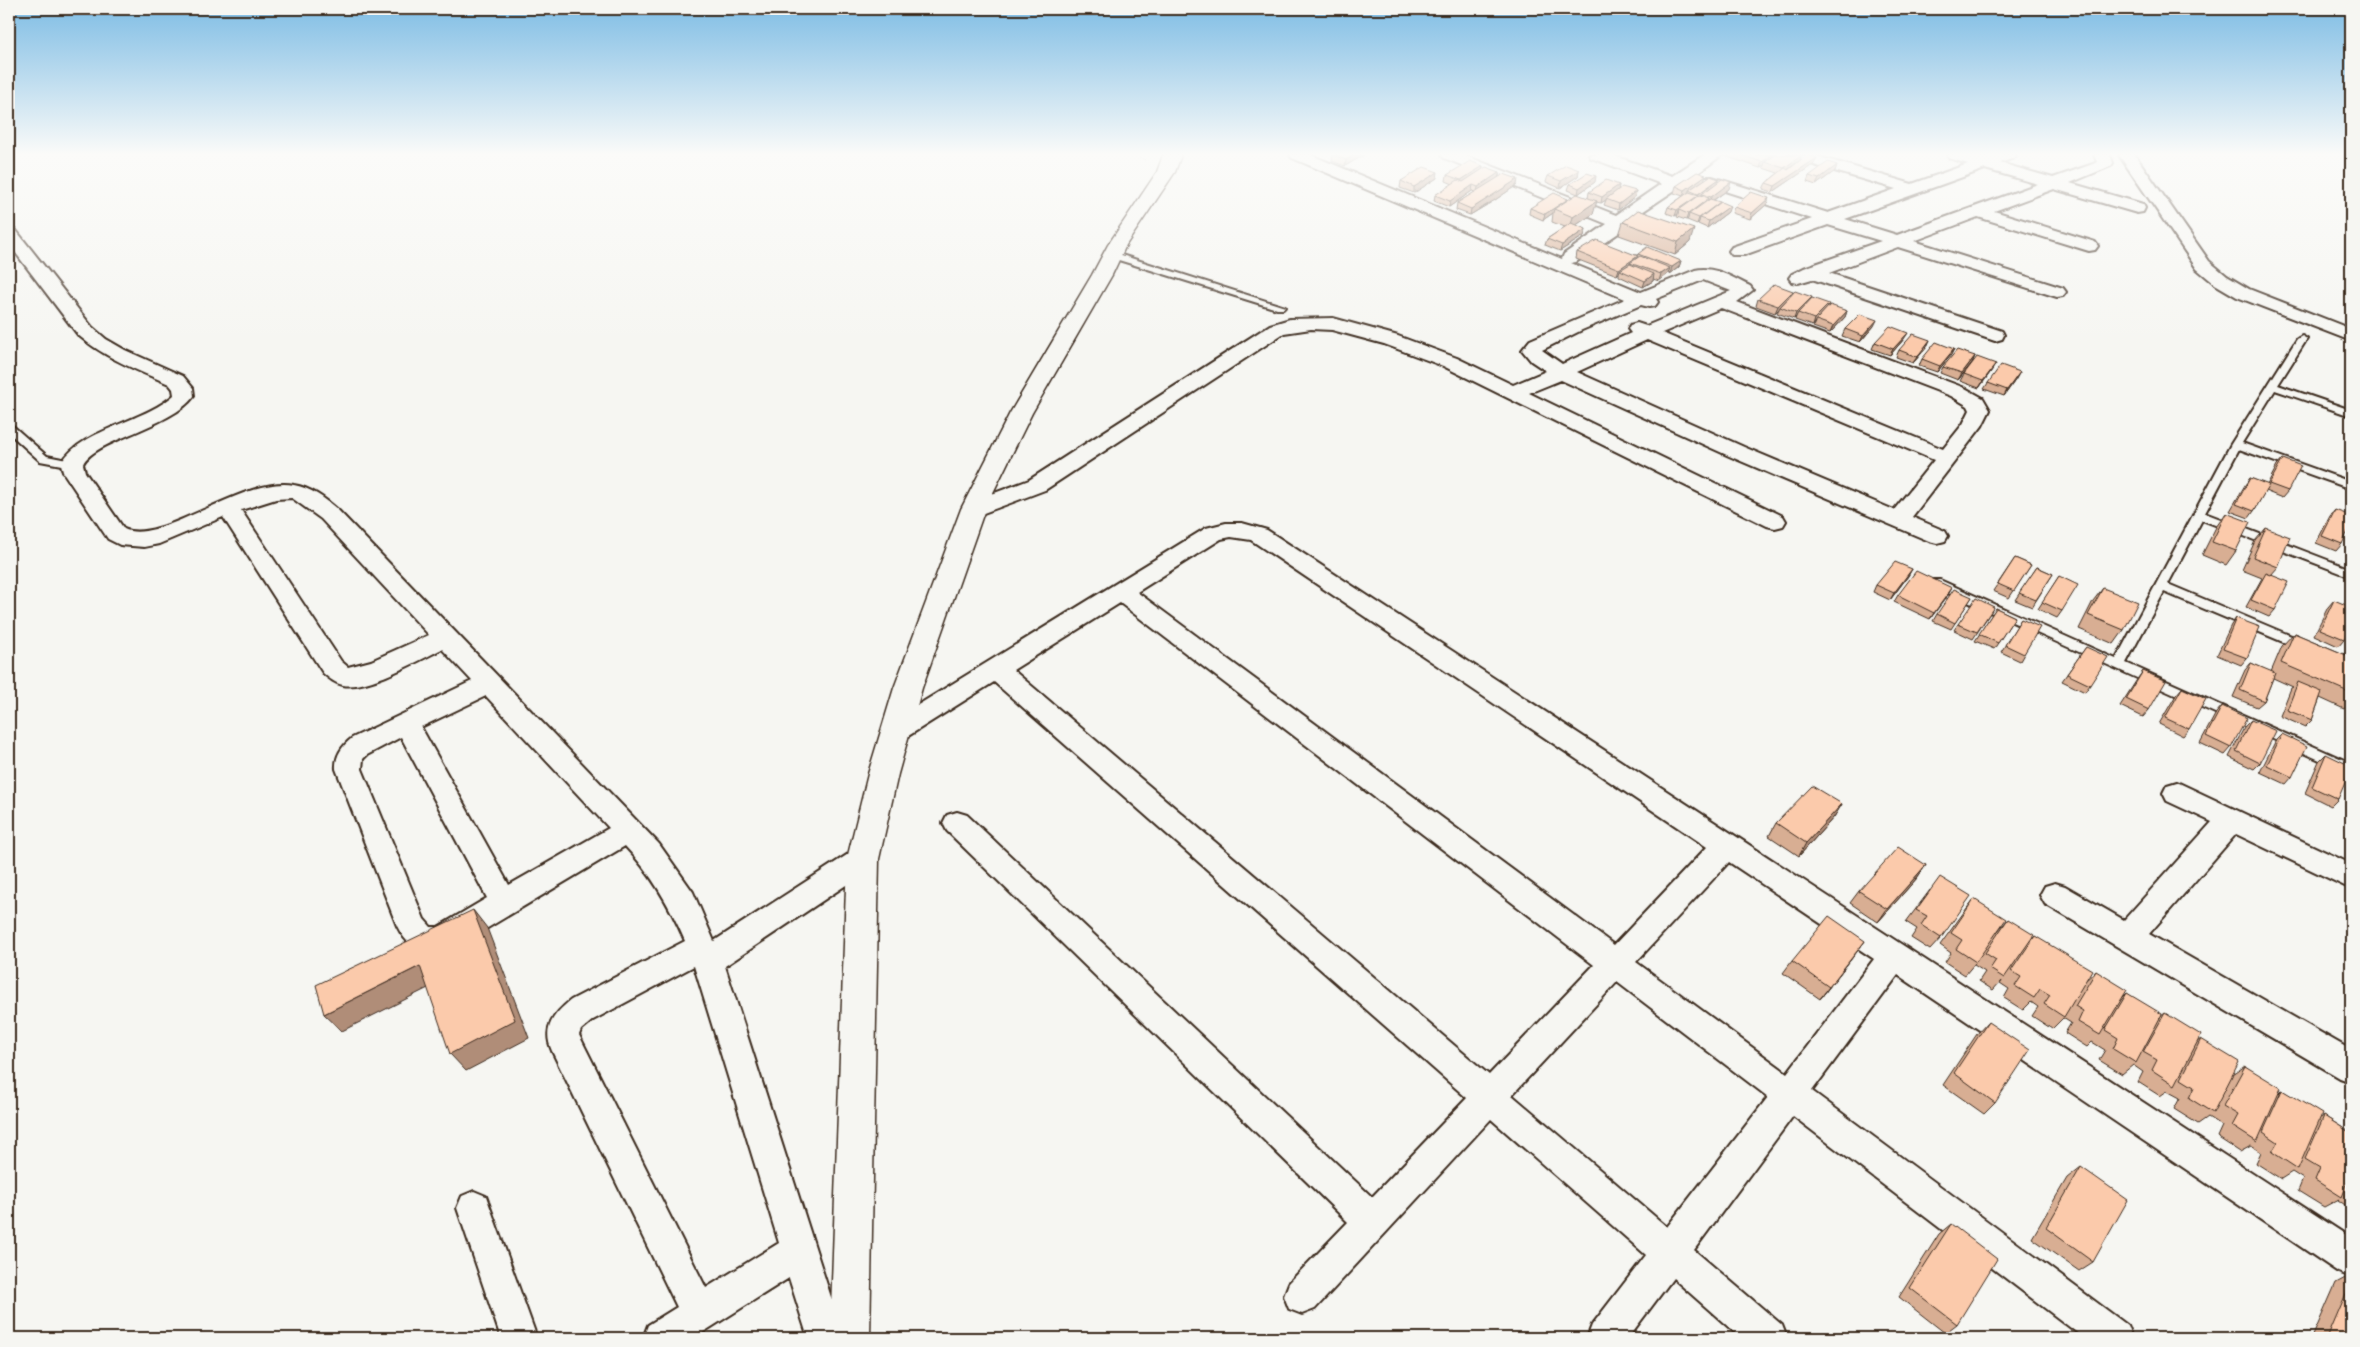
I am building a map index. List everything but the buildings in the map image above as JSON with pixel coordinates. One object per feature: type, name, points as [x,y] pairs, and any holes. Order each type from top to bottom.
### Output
[{"type":"street","points":[[850,1338],[863,859],[883,774],[908,688],[973,509],[1021,412],[1112,255],[1137,218]]},
{"type":"street","points":[[1448,218],[1682,316]]},
{"type":"street","points":[[1609,218],[1616,222]]},
{"type":"street","points":[[1560,265],[1614,228],[1616,222],[1622,218]]},
{"type":"street","points":[[1828,218],[1894,241],[2057,292]]},
{"type":"street","points":[[1738,251],[1835,218]]},
{"type":"street","points":[[1962,218],[1804,275],[1995,335]]},
{"type":"street","points":[[1998,218],[2089,246]]},
{"type":"street","points":[[2170,218],[2203,265],[2221,280],[2244,293],[2351,335]]},
{"type":"street","points":[[9,233],[85,332],[118,354],[176,380],[183,388],[184,396],[170,408],[91,446],[76,456],[72,464],[74,472],[116,534],[128,540],[144,540],[159,537],[267,494],[291,491],[310,497],[329,514],[649,852],[683,901],[705,954],[826,1338]]},
{"type":"street","points":[[1512,393],[1563,372],[1682,316],[1721,302],[1744,290],[1706,274],[1641,298],[1537,344],[1532,350],[1535,355],[1563,372],[1692,433],[1937,536]]},
{"type":"street","points":[[1721,302],[1958,392],[1976,402],[1980,410],[1972,426],[1898,520]]},
{"type":"street","points":[[1608,313],[1646,334],[1947,458]]},
{"type":"street","points":[[973,509],[1037,485],[1268,335],[1290,325],[1333,324],[1391,340],[1450,362],[1775,521]]},
{"type":"street","points":[[229,509],[332,667],[344,676],[357,676],[371,671],[446,637]]},
{"type":"street","points":[[896,731],[1214,533],[1230,528],[1245,530],[1258,535],[2351,1259]]},
{"type":"street","points":[[1120,591],[2114,1338]]},
{"type":"street","points":[[995,669],[1769,1338]]},
{"type":"street","points":[[489,683],[361,745],[352,752],[348,761],[349,769],[412,926],[418,935],[427,941],[443,939],[628,830]]},
{"type":"street","points":[[406,723],[504,903]]},
{"type":"street","points":[[2178,793],[2351,877]]},
{"type":"street","points":[[2128,936],[2232,819]]},
{"type":"street","points":[[957,823],[1372,1221]]},
{"type":"street","points":[[1302,1296],[1727,845]]},
{"type":"street","points":[[700,1314],[563,1041],[562,1031],[568,1020],[582,1010],[705,954],[863,859]]},
{"type":"street","points":[[2055,895],[2351,1067]]},
{"type":"street","points":[[1605,1338],[1895,956]]},
{"type":"street","points":[[474,1208],[519,1338]]},
{"type":"street","points":[[661,1338],[799,1251]]},
{"type":"lane","points":[[1112,255],[1280,307]]},
{"type":"lane","points":[[2119,665],[2236,444],[2302,339]]},
{"type":"lane","points":[[2273,386],[2351,413]]},
{"type":"lane","points":[[9,428],[44,459],[72,464]]},
{"type":"lane","points":[[2236,444],[2351,486]]},
{"type":"lane","points":[[2200,515],[2351,572]]},
{"type":"lane","points":[[1932,580],[2351,769]]},
{"type":"lane","points":[[2161,586],[2315,650]]}]
